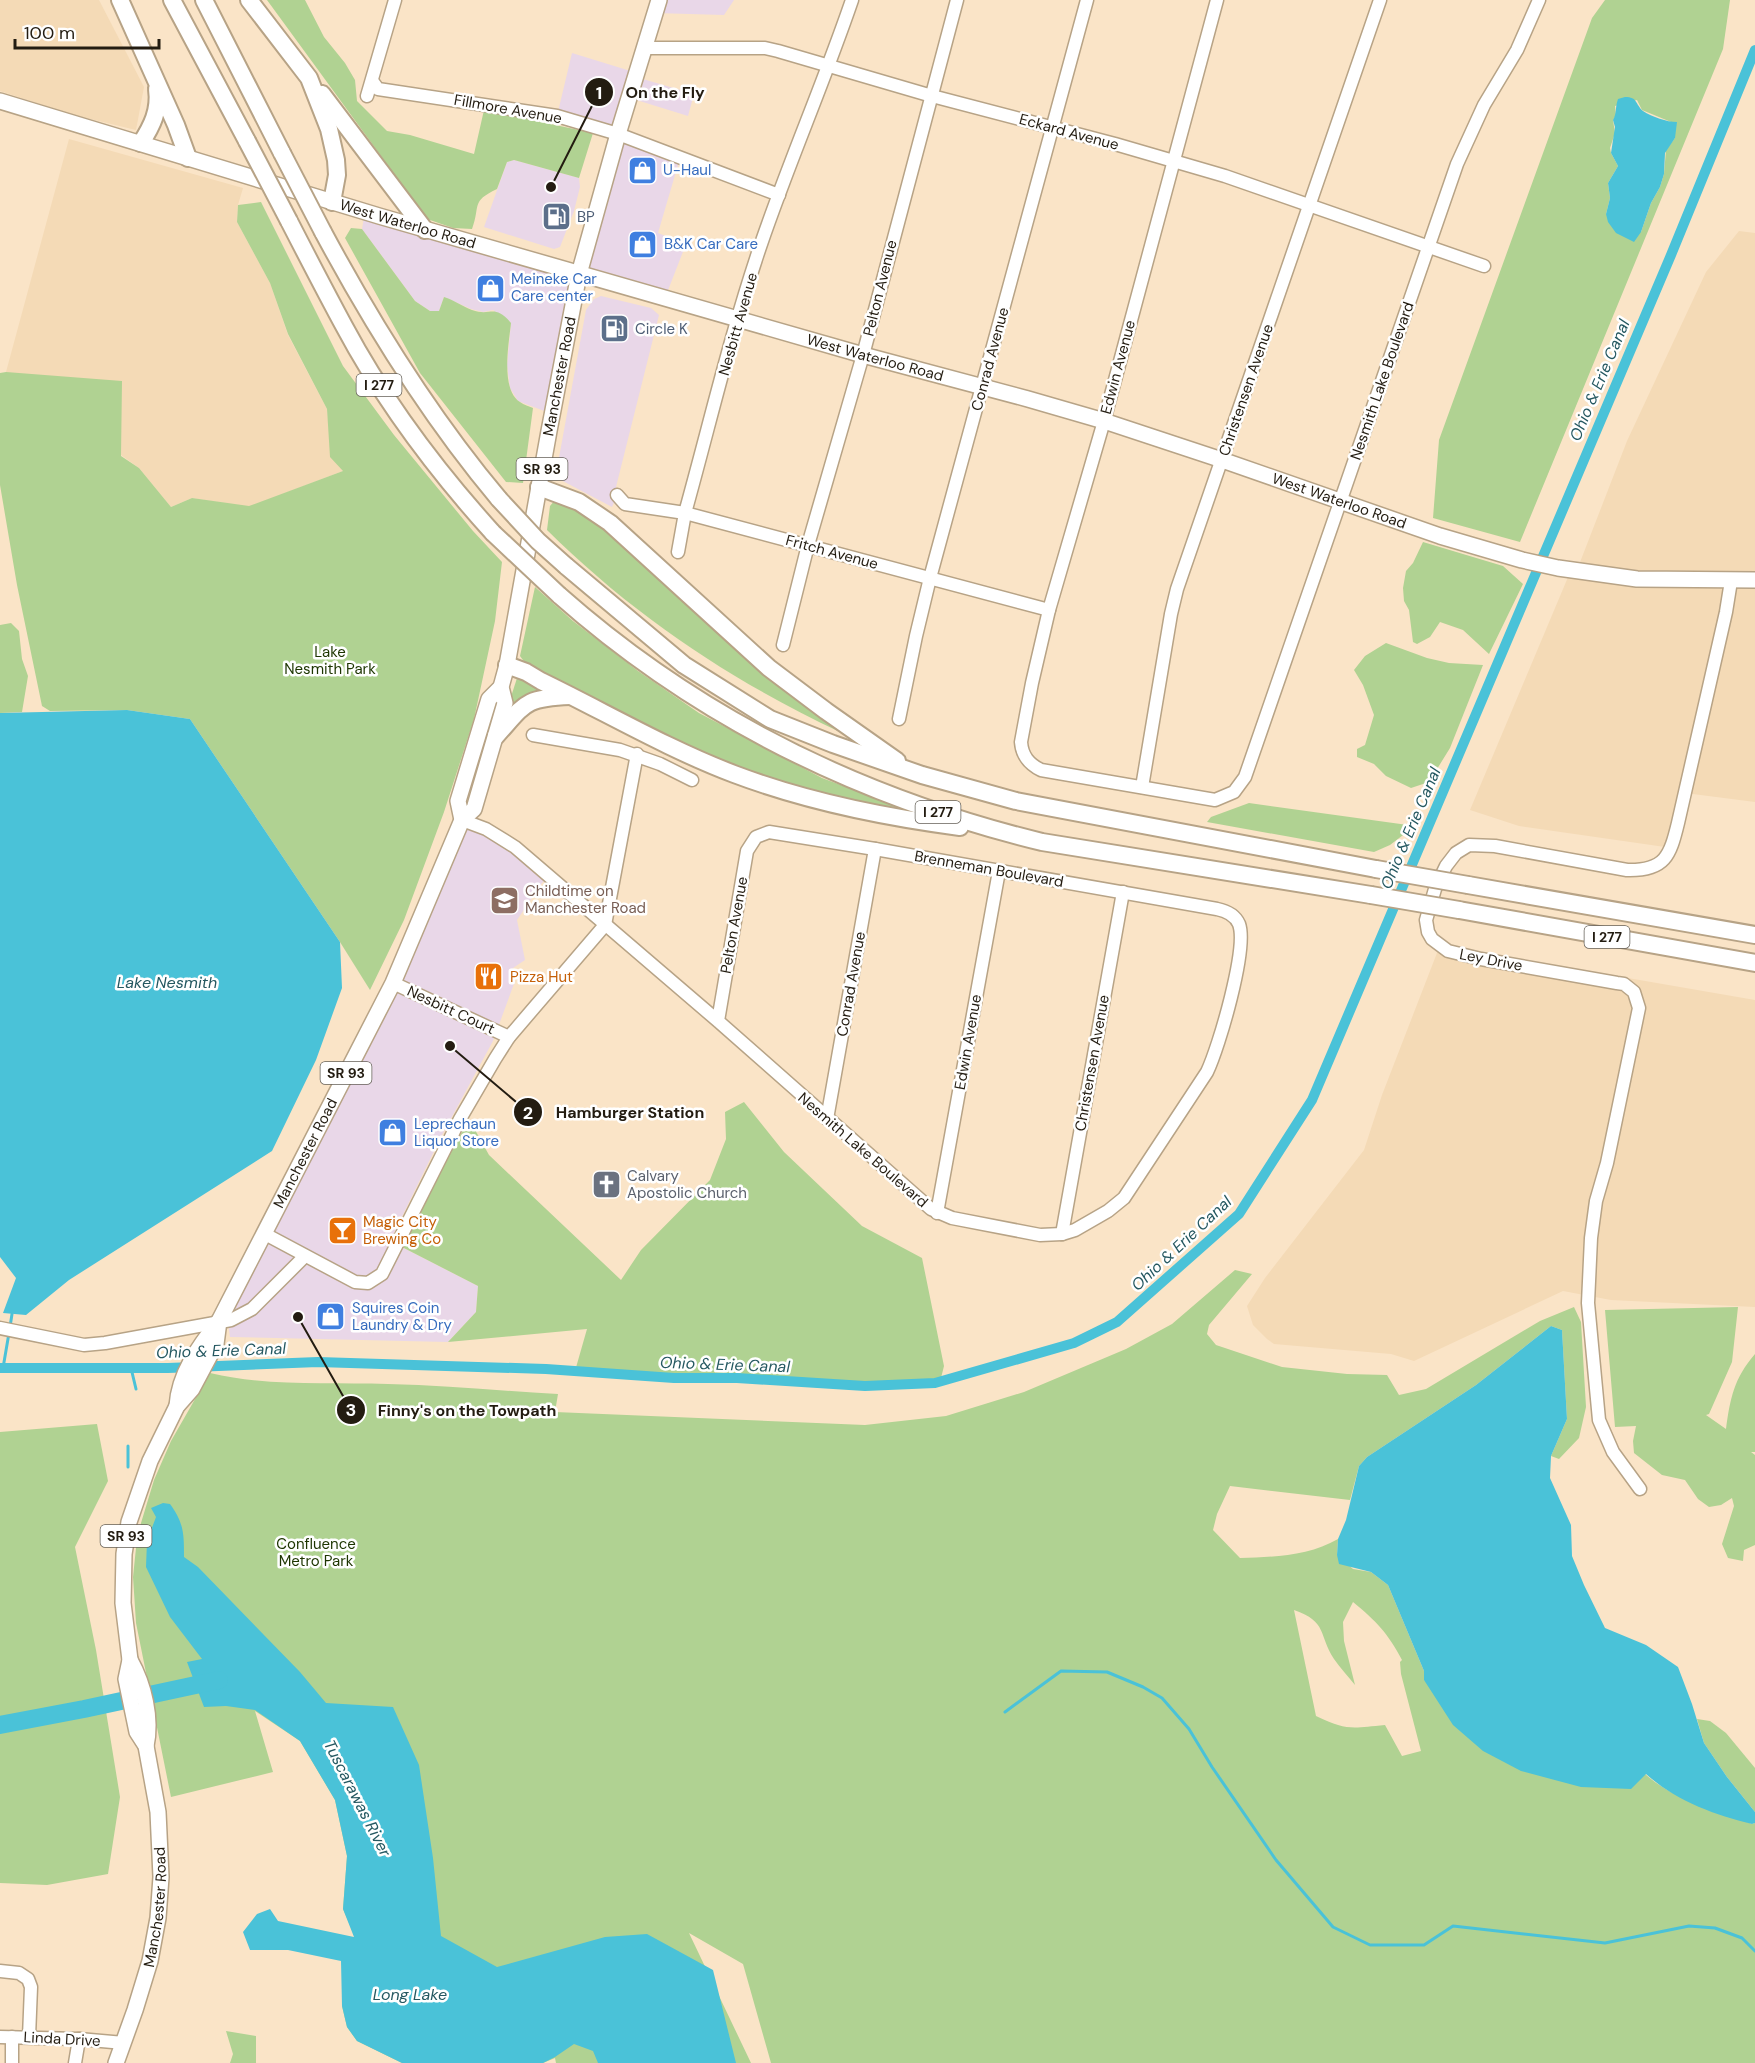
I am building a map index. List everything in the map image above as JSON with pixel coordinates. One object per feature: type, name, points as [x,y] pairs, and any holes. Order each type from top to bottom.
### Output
[{"type":"highway","points":[[120,0],[176,125],[188,158]]},
{"type":"highway","name":"I 277","points":[[172,0],[344,327],[374,378],[418,442],[472,509],[559,595],[638,660],[693,697],[766,740],[839,776],[902,800],[998,831],[1042,842],[1371,895],[1755,963]]},
{"type":"highway","name":"I 277","points":[[204,0],[348,278],[396,360],[470,464],[538,541],[566,566],[684,665],[770,718],[833,744],[915,773],[1016,801],[1376,869],[1755,935]]},
{"type":"highway","points":[[249,0],[425,230]]},
{"type":"highway","points":[[141,143],[157,110],[158,98],[153,74]]},
{"type":"highway","points":[[309,78],[328,129],[336,160],[337,175],[332,202]]},
{"type":"highway","points":[[539,487],[579,502],[610,523],[786,682],[915,773]]},
{"type":"highway","points":[[507,665],[526,672],[732,773],[802,797],[900,819],[998,831]]},
{"type":"highway","points":[[496,736],[525,704],[542,697],[571,696]]},
{"type":"main road","name":"Manchester Road","points":[[116,2063],[150,1960],[160,1897],[160,1835],[126,1636],[122,1584],[126,1538],[146,1472],[185,1389],[393,983],[462,820],[474,809],[505,703],[501,687],[507,665],[579,274],[618,134],[659,0]]},
{"type":"main road","name":"West Waterloo Road","points":[[0,102],[425,230],[863,355],[1028,399],[1222,460],[1440,536],[1522,560],[1557,568],[1637,579],[1755,580]]},
{"type":"main road","name":"Manchester Road","points":[[462,820],[458,801],[489,699],[501,687]]},
{"type":"street","points":[[367,96],[373,82],[395,0]]},
{"type":"street","name":"Nesbitt Avenue","points":[[678,552],[685,513],[761,245],[852,0]]},
{"type":"street","name":"Pelton Avenue","points":[[783,645],[808,545],[863,355],[957,0]]},
{"type":"street","name":"Conrad Avenue","points":[[898,718],[930,578],[1087,0]]},
{"type":"street","name":"Edwin Avenue","points":[[1142,787],[1041,770],[1028,762],[1025,757],[1022,749],[1023,734],[1049,610],[1104,422],[1218,0]]},
{"type":"street","name":"Christensen Avenue","points":[[1142,787],[1173,601],[1380,0]]},
{"type":"street","name":"Nesmith Lake Boulevard","points":[[1142,787],[1218,799],[1234,792],[1248,771],[1456,164],[1470,131],[1517,50],[1539,0]]},
{"type":"street","name":"Eckard Avenue","points":[[644,48],[765,48],[1174,161],[1484,266]]},
{"type":"street","name":"Fillmore Avenue","points":[[373,82],[378,89],[546,113],[618,134],[779,195]]},
{"type":"street","name":"Fritch Avenue","points":[[617,495],[625,504],[685,513],[1049,610]]},
{"type":"street","name":"Ley Drive","points":[[1640,1489],[1613,1452],[1599,1420],[1588,1303],[1591,1238],[1596,1201],[1607,1163],[1638,1014],[1637,998],[1630,988],[1617,982],[1481,959],[1448,951],[1432,939],[1426,920],[1435,890],[1446,866],[1456,853],[1469,845],[1495,846],[1627,870],[1647,869],[1665,860],[1673,845],[1726,612],[1731,580]]},
{"type":"street","points":[[533,735],[637,754],[692,780]]},
{"type":"street","points":[[265,1234],[361,1284],[374,1281],[382,1274],[460,1119],[509,1037],[605,925],[637,754]]},
{"type":"street","name":"Nesmith Lake Boulevard","points":[[462,820],[486,829],[515,847],[718,1021],[923,1203],[952,1218],[1031,1233],[1062,1234],[1075,1230],[1108,1211],[1124,1198],[1207,1072],[1221,1037],[1241,941],[1236,920],[1226,911],[1217,909]]},
{"type":"street","name":"Brenneman Boulevard","points":[[761,834],[775,832],[1217,909]]},
{"type":"street","name":"Pelton Avenue","points":[[718,1021],[747,851],[750,844],[761,834]]},
{"type":"street","name":"Conrad Avenue","points":[[827,1119],[875,849]]},
{"type":"street","name":"Edwin Avenue","points":[[937,1212],[999,870]]},
{"type":"street","name":"Christensen Avenue","points":[[1062,1234],[1123,892]]},
{"type":"street","name":"Nesbitt Court","points":[[393,983],[509,1037]]},
{"type":"street","points":[[0,1328],[84,1345],[231,1320],[247,1313],[305,1256]]},
{"type":"street","points":[[0,1971],[19,1973],[28,1979],[31,1987],[29,2037]]},
{"type":"street","points":[[6,2037],[12,2063]]},
{"type":"street","name":"Linda Drive","points":[[6,2037],[124,2043]]},
{"type":"street","points":[[75,2063],[79,2039]]},
{"type":"shaded area","points":[[0,0],[99,0],[144,87],[136,130],[74,115],[0,91]]},
{"type":"shaded area","points":[[659,0],[734,0],[724,15],[655,13]]},
{"type":"shaded area","points":[[572,53],[637,73],[636,77],[694,94],[688,116],[630,98],[618,134],[557,116]]},
{"type":"shaded area","points":[[618,134],[680,158],[658,233],[686,244],[665,298],[579,275],[552,414],[518,401],[510,388],[507,365],[511,323],[493,310],[483,312],[471,309],[444,297],[439,311],[430,311],[415,301],[362,229],[365,212],[579,274]]},
{"type":"shaded area","points":[[69,139],[243,188],[238,205],[237,222],[270,283],[288,335],[327,409],[329,431],[343,471],[249,507],[192,498],[171,507],[139,468],[6,372]]},
{"type":"shaded area","points":[[514,160],[579,178],[580,187],[574,211],[560,247],[554,249],[484,227],[507,162]]},
{"type":"shaded area","points":[[1739,231],[1755,233],[1755,802],[1685,793],[1672,848],[1519,826],[1470,810],[1571,570],[1577,570],[1627,441],[1706,272]]},
{"type":"shaded area","points":[[601,296],[651,308],[659,315],[616,487],[617,495],[612,507],[559,479],[558,463],[586,310],[594,299]]},
{"type":"shaded area","points":[[462,820],[486,829],[549,876],[517,920],[525,960],[510,970],[515,981],[493,1041],[442,1135],[390,1241],[478,1286],[476,1312],[448,1342],[230,1337],[226,1307],[393,983]]},
{"type":"shaded area","points":[[1442,940],[1460,949],[1755,1000],[1755,1307],[1611,1300],[1563,1291],[1414,1361],[1391,1354],[1274,1344],[1253,1325],[1247,1306],[1265,1278],[1364,1150],[1382,1095]]},
{"type":"green space","points":[[267,0],[305,0],[324,37],[345,63],[355,80],[357,101],[387,131],[410,135],[474,154],[484,110],[593,133],[579,178],[514,160],[507,162],[497,189],[480,201],[472,229],[453,228],[427,219]]},
{"type":"green space","points":[[1605,0],[1730,0],[1723,49],[1520,542],[1433,518],[1439,440],[1592,18]],"holes":[[[1637,100],[1642,110],[1671,122],[1675,138],[1666,150],[1664,174],[1641,232],[1606,214],[1610,198],[1608,183],[1618,166],[1610,148],[1615,133],[1613,120],[1616,115],[1615,106]]]},
{"type":"green space","name":"Lake Nesmith Park","points":[[261,202],[343,366],[394,435],[473,531],[502,562],[495,621],[474,719],[444,812],[404,920],[370,990],[190,719],[127,710],[50,711],[42,706],[17,585],[0,485],[0,373],[6,372],[122,381],[121,456],[139,468],[171,507],[192,498],[249,506],[343,471],[330,457],[327,409],[288,334],[270,283],[237,222],[238,205]]},
{"type":"green space","points":[[351,228],[362,229],[415,301],[430,311],[439,311],[444,297],[478,312],[496,312],[511,323],[507,365],[510,387],[520,402],[533,408],[523,483],[506,482],[420,373],[345,238]]},
{"type":"green space","points":[[555,500],[566,501],[609,530],[665,585],[717,631],[841,728],[840,732],[760,691],[722,668],[685,644],[614,591],[547,530],[550,506]]},
{"type":"green space","points":[[1423,542],[1503,566],[1523,584],[1489,654],[1463,630],[1440,622],[1430,637],[1417,644],[1413,642],[1409,610],[1404,601],[1403,588],[1406,571],[1413,563]]},
{"type":"green space","points":[[535,587],[573,621],[638,671],[699,713],[822,778],[908,810],[907,814],[804,791],[734,766],[666,737],[531,671],[520,656]]},
{"type":"green space","points":[[11,623],[19,631],[22,659],[28,676],[22,712],[0,713],[0,625]]},
{"type":"green space","points":[[1386,643],[1427,658],[1449,663],[1483,665],[1450,748],[1429,782],[1411,788],[1386,776],[1374,764],[1357,757],[1357,749],[1365,745],[1374,715],[1363,685],[1354,670],[1365,656]]},
{"type":"green space","points":[[518,675],[548,689],[507,709]]},
{"type":"green space","points":[[1249,803],[1415,826],[1390,845],[1374,852],[1207,822],[1211,817]]},
{"type":"green space","points":[[744,1102],[784,1152],[862,1226],[922,1258],[944,1366],[940,1382],[865,1386],[575,1371],[587,1329],[448,1342],[476,1312],[478,1286],[400,1246],[469,1119],[489,1155],[621,1280],[641,1250],[710,1180],[726,1139],[725,1112]]},
{"type":"green space","name":"Confluence Metro Park","points":[[1235,1270],[1252,1274],[1209,1325],[1207,1334],[1216,1345],[1282,1367],[1347,1374],[1387,1375],[1399,1395],[1426,1389],[1540,1321],[1574,1307],[1581,1322],[1586,1407],[1579,1438],[1559,1459],[1551,1456],[1567,1419],[1562,1330],[1551,1326],[1476,1385],[1367,1457],[1359,1466],[1350,1500],[1230,1486],[1217,1514],[1213,1530],[1240,1558],[1303,1552],[1338,1539],[1337,1555],[1353,1569],[1371,1572],[1388,1585],[1424,1671],[1424,1680],[1645,1774],[1682,1798],[1752,1824],[1755,1823],[1755,2063],[771,2063],[743,1964],[689,1933],[751,2063],[556,2063],[555,2058],[543,2063],[402,2063],[357,2041],[347,2027],[342,2006],[355,1937],[343,1909],[347,1856],[335,1800],[300,1741],[255,1711],[273,1772],[171,1797],[136,1623],[133,1577],[141,1523],[154,1480],[171,1441],[210,1373],[277,1382],[409,1385],[558,1394],[555,1412],[865,1425],[946,1416],[1024,1392],[1126,1349],[1172,1324]],"holes":[[[1353,1602],[1386,1635],[1402,1660],[1400,1662],[1401,1674],[1421,1751],[1402,1756],[1385,1725],[1350,1727],[1316,1716],[1294,1610],[1317,1624],[1334,1659],[1355,1685],[1344,1641],[1343,1622]]]},
{"type":"green space","points":[[1738,1307],[1732,1362],[1709,1414],[1706,1415],[1726,1429],[1734,1389],[1742,1372],[1755,1354],[1755,1452],[1751,1452],[1755,1455],[1755,1545],[1744,1550],[1743,1561],[1728,1558],[1722,1544],[1734,1506],[1732,1498],[1721,1505],[1709,1507],[1698,1499],[1685,1480],[1662,1475],[1634,1453],[1633,1441],[1636,1426],[1615,1427],[1605,1310]]},
{"type":"green space","points":[[97,1424],[108,1481],[75,1547],[96,1650],[120,1797],[108,1874],[47,1885],[0,1883],[0,1432]]},
{"type":"green space","points":[[1697,1719],[1710,1721],[1726,1733],[1755,1768],[1755,1812],[1704,1743]]},
{"type":"green space","points":[[226,2031],[256,2036],[256,2063],[230,2063],[233,2054]]},
{"type":"water","points":[[1625,97],[1634,100],[1643,111],[1651,115],[1677,122],[1675,138],[1665,153],[1664,174],[1660,187],[1651,203],[1641,232],[1634,242],[1616,233],[1608,222],[1606,214],[1610,198],[1608,183],[1618,166],[1611,153],[1615,127],[1613,120],[1618,99]]},
{"type":"water","name":"Lake Nesmith","points":[[127,710],[190,719],[340,942],[342,988],[316,1060],[272,1151],[69,1280],[26,1315],[3,1313],[16,1278],[0,1257],[0,713]]},
{"type":"water","points":[[1551,1326],[1562,1330],[1567,1419],[1551,1456],[1550,1478],[1571,1525],[1572,1556],[1605,1628],[1646,1645],[1678,1667],[1704,1743],[1755,1812],[1755,1823],[1709,1811],[1682,1799],[1646,1774],[1631,1789],[1581,1787],[1521,1771],[1483,1751],[1453,1725],[1424,1680],[1424,1671],[1388,1585],[1371,1572],[1339,1564],[1338,1539],[1346,1520],[1359,1466],[1367,1457],[1476,1385]]},
{"type":"water","name":"Long Lake","points":[[163,1503],[170,1504],[181,1523],[184,1557],[198,1567],[300,1672],[326,1703],[393,1707],[419,1765],[433,1858],[441,1936],[497,1967],[605,1937],[647,1934],[713,1970],[736,2063],[598,2063],[593,2051],[574,2044],[543,2063],[402,2063],[357,2041],[347,2027],[342,2006],[341,1961],[288,1950],[250,1950],[243,1932],[257,1914],[270,1909],[278,1921],[354,1937],[343,1909],[347,1856],[335,1800],[300,1741],[255,1710],[226,1706],[204,1707],[187,1662],[202,1659],[170,1617],[146,1567],[147,1541],[156,1517],[151,1508]]},
{"type":"waterway","name":"Ohio & Erie Canal","points":[[0,1368],[168,1368],[318,1362],[546,1369],[674,1378],[737,1378],[865,1386],[935,1383],[1074,1343],[1117,1322],[1239,1214],[1312,1100],[1671,255],[1755,50]]},
{"type":"waterway","points":[[10,1327],[12,1314]]},
{"type":"waterway","points":[[3,1368],[9,1333]]},
{"type":"waterway","points":[[131,1368],[136,1389]]},
{"type":"waterway","points":[[128,1446],[128,1467]]},
{"type":"waterway","points":[[1005,1712],[1061,1671],[1107,1672],[1143,1687],[1162,1698],[1189,1729],[1212,1767],[1276,1860],[1333,1927],[1370,1945],[1424,1945],[1453,1926],[1605,1943],[1689,1926],[1715,1928],[1742,1938],[1755,1951]]},
{"type":"waterway","name":"Tuscarawas River","points":[[0,1725],[219,1680]]},
{"type":"place","name":"U-Haul","points":[[642,170]]},
{"type":"place","name":"On the Fly","points":[[551,187]]},
{"type":"place","name":"BP","points":[[556,217]]},
{"type":"place","name":"B&K Car Care","points":[[643,244]]},
{"type":"place","name":"Meineke Car Care center","points":[[490,288]]},
{"type":"place","name":"Circle K","points":[[614,329]]},
{"type":"place","name":"Childtime on Manchester Road","points":[[504,900]]},
{"type":"place","name":"Pizza Hut","points":[[489,977]]},
{"type":"place","name":"Hamburger Station","points":[[450,1046]]},
{"type":"place","name":"Leprechaun Liquor Store","points":[[393,1133]]},
{"type":"place","name":"Calvary Apostolic Church","points":[[606,1185]]},
{"type":"place","name":"Magic City Brewing Co","points":[[342,1231]]},
{"type":"place","name":"Finny's on the Towpath","points":[[298,1317]]},
{"type":"place","name":"Squires Coin Laundry & Dry","points":[[331,1317]]}]
